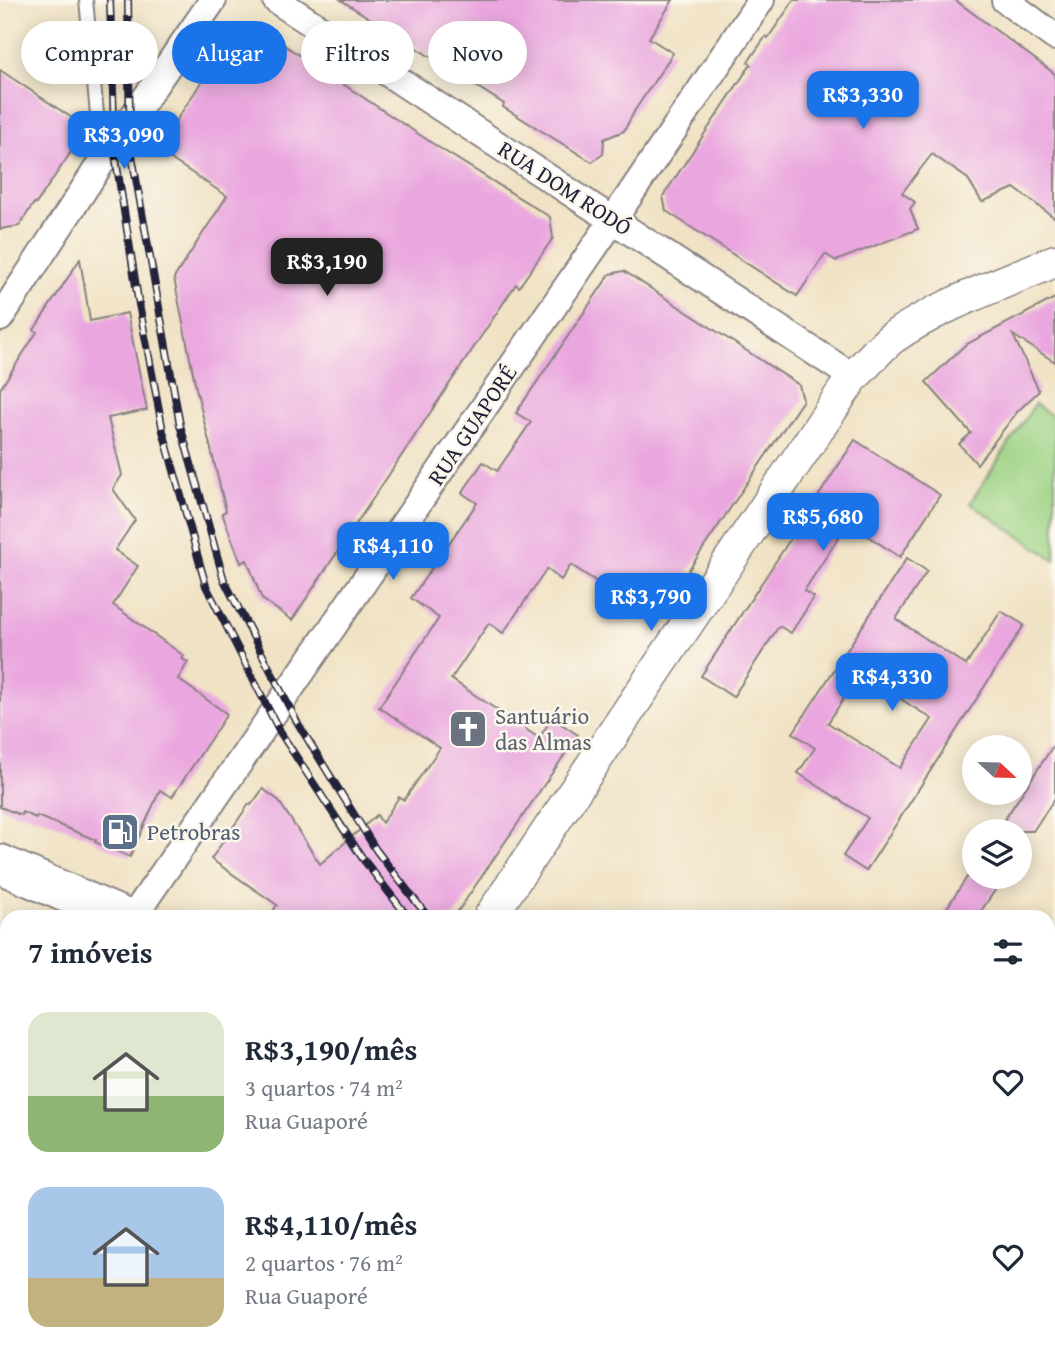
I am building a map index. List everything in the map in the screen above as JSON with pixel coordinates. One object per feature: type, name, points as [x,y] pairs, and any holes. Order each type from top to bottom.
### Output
[{"type":"main road","points":[[4,868],[105,910]]},
{"type":"street","points":[[0,318],[101,163],[213,0]]},
{"type":"street","name":"RUA DOM RODÓ","points":[[276,0],[853,377]]},
{"type":"street","name":"RUA GUAPORÉ","points":[[139,910],[761,0]]},
{"type":"street","points":[[1005,0],[1055,37]]},
{"type":"street","points":[[495,910],[853,377],[891,339],[919,322],[1055,261]]},
{"type":"lane","points":[[86,0],[101,163]]},
{"type":"green space","points":[[1035,404],[1055,418],[1055,560],[970,503]]},
{"type":"building","points":[[341,0],[673,0],[649,38],[673,53],[624,131],[604,139],[603,154],[592,162],[503,107],[504,104],[473,84],[527,84],[527,21],[428,21],[428,56],[414,47],[414,21],[374,21]]},
{"type":"building","points":[[794,0],[955,0],[1055,74],[1055,218],[1014,188],[982,202],[968,179],[932,154],[902,193],[915,202],[910,209],[918,229],[836,261],[825,254],[797,296],[666,211],[663,196],[751,64],[748,62]]},
{"type":"building","points":[[287,47],[301,56],[301,84],[343,84],[550,217],[553,238],[519,287],[516,284],[292,620],[262,599],[247,560],[241,563],[222,513],[226,511],[196,388],[174,278],[227,196],[157,150],[200,84],[287,84]]},
{"type":"building","points":[[0,70],[87,128],[19,226],[0,229]]},
{"type":"building","points":[[80,259],[90,321],[127,313],[147,410],[108,418],[122,475],[113,489],[135,520],[115,550],[138,566],[113,605],[184,656],[182,659],[188,662],[178,679],[227,714],[172,797],[160,790],[130,857],[37,816],[36,818],[22,812],[21,815],[0,807],[0,389]]},
{"type":"building","points":[[624,271],[799,385],[803,400],[655,620],[571,565],[561,580],[547,569],[503,633],[489,623],[451,679],[539,738],[552,718],[578,735],[459,910],[274,910],[277,905],[211,859],[249,804],[251,805],[263,789],[278,800],[320,864],[377,815],[382,823],[399,797],[404,800],[440,748],[379,707],[439,618],[411,598],[477,503],[462,493],[483,462],[497,471],[531,422],[516,413],[610,274]]},
{"type":"building","points":[[1055,298],[1055,362],[1013,335],[1039,391],[1018,411],[977,464],[959,444],[971,433],[926,382],[965,345]]},
{"type":"building","points":[[855,440],[940,495],[900,557],[848,523],[804,591],[814,597],[791,633],[779,626],[733,697],[701,676]]},
{"type":"building","points":[[907,558],[927,571],[896,619],[966,665],[1001,611],[1024,625],[866,871],[843,856],[868,818],[798,773],[815,748],[793,733]],"holes":[[[860,673],[932,719],[900,768],[828,723]]]},
{"type":"building","points":[[1055,743],[1055,798],[1033,831],[1032,819],[1005,819],[1014,805],[1032,805],[1032,778]]},
{"type":"building","points":[[962,885],[962,889],[996,889],[982,910],[946,910]]},
{"type":"railway","points":[[110,0],[115,154],[138,299],[163,431],[206,586],[280,732],[363,859],[403,910]]},
{"type":"railway","points":[[128,0],[130,145],[180,425],[224,580],[297,722],[376,850],[423,910]]},
{"type":"place","name":"Santuário das Almas","points":[[468,729]]},
{"type":"place","name":"Petrobras","points":[[120,832]]}]
